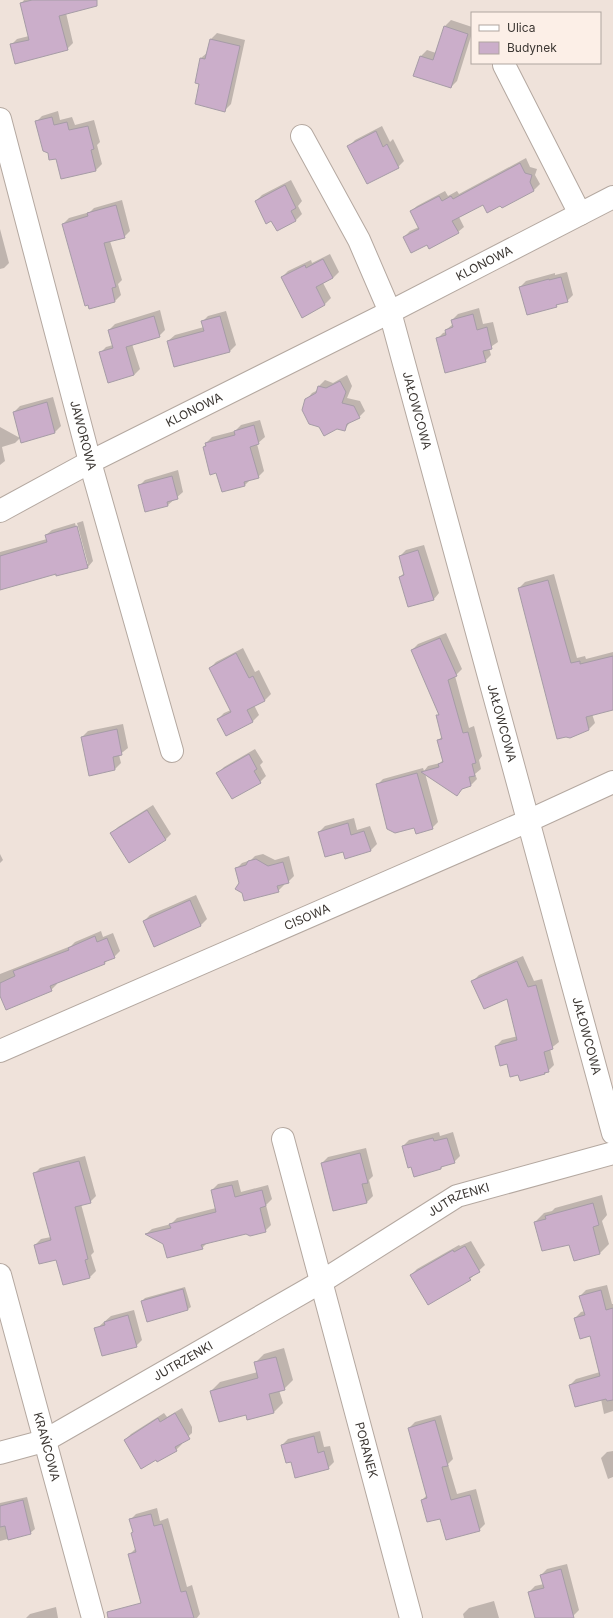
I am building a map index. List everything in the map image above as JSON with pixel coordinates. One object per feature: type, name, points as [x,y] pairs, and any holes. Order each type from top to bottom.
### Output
[{"type":"street","points":[[504,65],[580,214]]},
{"type":"street","name":"JAWOROWA","points":[[0,119],[90,462],[172,750]]},
{"type":"street","points":[[302,136],[359,240],[390,312]]},
{"type":"street","name":"KLONOWA","points":[[0,511],[90,462],[390,312],[613,197]]},
{"type":"street","name":"JAŁOWCOWA","points":[[390,312],[613,1133]]},
{"type":"street","name":"CISOWA","points":[[0,1051],[528,821],[613,782]]},
{"type":"street","points":[[283,1139],[321,1282]]},
{"type":"street","name":"JUTRZENKI","points":[[0,1453],[44,1441],[321,1282],[457,1196],[613,1153]]},
{"type":"street","name":"KRAŃCOWA","points":[[0,1275],[93,1618]]},
{"type":"street","name":"PORANEK","points":[[321,1282],[411,1618]]},
{"type":"building","points":[[32,0],[97,0],[97,6],[59,16],[68,50],[15,64],[10,44],[29,40],[20,3]]},
{"type":"building","points":[[444,26],[468,34],[451,88],[413,76],[420,56],[433,60]]},
{"type":"building","points":[[210,39],[240,46],[225,112],[195,104],[199,84],[195,83],[200,58],[205,59]]},
{"type":"building","points":[[52,117],[54,125],[67,122],[69,130],[88,126],[94,149],[91,150],[96,171],[61,179],[56,159],[49,160],[48,153],[43,151],[35,121]]},
{"type":"building","points":[[376,131],[383,147],[387,144],[399,168],[367,184],[347,146]]},
{"type":"building","points":[[520,163],[525,173],[532,175],[530,182],[534,191],[502,208],[500,206],[487,213],[483,205],[452,221],[459,233],[429,249],[427,245],[411,253],[403,237],[419,229],[410,211],[439,196],[442,201],[451,196],[453,199]]},
{"type":"building","points":[[285,185],[296,208],[291,211],[296,221],[277,231],[271,221],[266,224],[255,201]]},
{"type":"building","points":[[116,205],[125,238],[104,243],[116,287],[112,288],[115,302],[89,309],[88,305],[85,306],[62,224],[88,216],[87,213]]},
{"type":"building","points":[[323,259],[333,278],[316,287],[325,305],[302,318],[281,277],[305,265],[306,268]]},
{"type":"building","points":[[561,277],[568,302],[556,305],[557,307],[527,315],[519,287]]},
{"type":"building","points":[[473,314],[477,330],[487,327],[492,349],[483,351],[486,362],[445,373],[436,338],[446,335],[445,330],[453,327],[451,320]]},
{"type":"building","points":[[154,316],[160,337],[126,347],[134,375],[108,383],[99,352],[113,348],[108,330]]},
{"type":"building","points":[[220,316],[230,352],[174,367],[167,341],[204,331],[201,321]]},
{"type":"building","points":[[340,381],[346,392],[342,403],[354,406],[360,418],[347,424],[345,431],[337,429],[324,436],[319,427],[309,424],[302,410],[305,399],[316,393],[318,386],[326,388]]},
{"type":"building","points":[[47,402],[55,433],[21,443],[13,412]]},
{"type":"building","points":[[254,425],[259,444],[250,447],[259,478],[244,482],[245,486],[222,492],[216,473],[210,475],[203,447],[206,446],[205,443],[235,435],[234,431]]},
{"type":"building","points":[[172,476],[178,499],[167,502],[168,506],[145,512],[138,485]]},
{"type":"building","points":[[77,526],[88,568],[56,576],[56,574],[0,590],[0,556],[47,542],[45,535]]},
{"type":"building","points":[[418,550],[434,600],[408,607],[399,577],[404,575],[399,556]]},
{"type":"building","points":[[548,580],[571,663],[580,661],[580,664],[613,656],[613,710],[586,717],[589,730],[570,738],[566,737],[557,739],[518,588]]},
{"type":"building","points":[[440,638],[457,676],[448,680],[463,733],[468,732],[476,763],[472,764],[475,776],[469,777],[471,786],[462,789],[457,796],[421,772],[439,767],[438,764],[443,762],[437,740],[442,739],[436,715],[439,715],[411,650]]},
{"type":"building","points":[[236,653],[249,678],[253,676],[265,701],[247,710],[253,722],[226,736],[217,719],[231,712],[209,668]]},
{"type":"building","points":[[117,729],[122,755],[113,757],[115,770],[89,776],[81,737]]},
{"type":"building","points":[[249,754],[257,769],[254,771],[261,783],[232,799],[216,773]]},
{"type":"building","points":[[417,773],[433,829],[416,834],[414,828],[395,833],[387,829],[376,784]]},
{"type":"building","points":[[147,810],[166,840],[129,863],[110,833]]},
{"type":"building","points":[[348,823],[351,835],[364,831],[371,851],[345,859],[343,852],[325,857],[318,832]]},
{"type":"building","points":[[256,859],[268,866],[283,862],[289,883],[277,886],[279,892],[244,901],[242,893],[235,889],[239,883],[235,868],[246,865],[248,861]]},
{"type":"building","points":[[190,900],[201,926],[154,947],[143,921]]},
{"type":"building","points":[[95,936],[97,942],[107,938],[115,958],[104,962],[105,964],[50,986],[52,991],[6,1010],[0,996],[0,983],[15,976],[13,971],[69,950],[68,948]]},
{"type":"building","points":[[517,961],[528,987],[536,985],[553,1049],[544,1052],[549,1072],[520,1081],[518,1075],[510,1077],[507,1064],[500,1066],[495,1046],[517,1040],[507,999],[484,1009],[471,981]]},
{"type":"building","points":[[433,1138],[434,1141],[447,1138],[455,1163],[414,1177],[411,1167],[408,1168],[402,1146]]},
{"type":"building","points":[[360,1153],[368,1183],[362,1184],[367,1203],[333,1211],[321,1163]]},
{"type":"building","points":[[79,1161],[91,1203],[75,1207],[88,1259],[85,1260],[90,1278],[63,1285],[56,1260],[39,1264],[34,1245],[51,1240],[33,1173]]},
{"type":"building","points":[[232,1185],[235,1197],[262,1190],[266,1206],[260,1208],[266,1232],[250,1236],[246,1234],[201,1245],[203,1249],[167,1258],[163,1244],[145,1234],[171,1228],[169,1224],[216,1212],[211,1190]]},
{"type":"building","points":[[593,1203],[599,1225],[593,1227],[600,1254],[574,1261],[569,1245],[542,1251],[534,1222],[546,1219],[545,1216]]},
{"type":"building","points":[[465,1246],[480,1272],[469,1278],[471,1280],[428,1305],[410,1275],[453,1250],[454,1252]]},
{"type":"building","points":[[183,1289],[188,1310],[147,1322],[141,1301]]},
{"type":"building","points":[[601,1290],[606,1310],[613,1308],[613,1400],[607,1401],[606,1399],[575,1407],[569,1385],[600,1376],[590,1336],[580,1339],[574,1318],[585,1315],[579,1296]]},
{"type":"building","points":[[128,1315],[137,1347],[102,1356],[94,1328],[105,1325],[104,1322]]},
{"type":"building","points":[[276,1357],[285,1390],[269,1394],[274,1413],[247,1420],[246,1415],[219,1422],[210,1391],[258,1378],[254,1362]]},
{"type":"building","points":[[175,1413],[190,1439],[175,1447],[177,1451],[157,1462],[156,1460],[141,1469],[124,1440],[158,1418],[160,1422]]},
{"type":"building","points":[[435,1420],[448,1466],[442,1467],[451,1500],[470,1495],[480,1531],[446,1540],[440,1519],[427,1522],[421,1500],[427,1498],[408,1428]]},
{"type":"building","points":[[314,1436],[318,1453],[324,1451],[329,1469],[295,1478],[291,1462],[286,1463],[281,1445]]},
{"type":"building","points":[[23,1500],[31,1534],[8,1540],[5,1526],[0,1527],[0,1506]]},
{"type":"building","points":[[151,1514],[154,1526],[162,1524],[181,1592],[186,1591],[194,1618],[108,1618],[107,1612],[141,1603],[128,1554],[136,1552],[131,1533],[133,1532],[129,1519]]},
{"type":"building","points":[[561,1569],[574,1618],[535,1618],[528,1592],[544,1588],[540,1575]]}]
